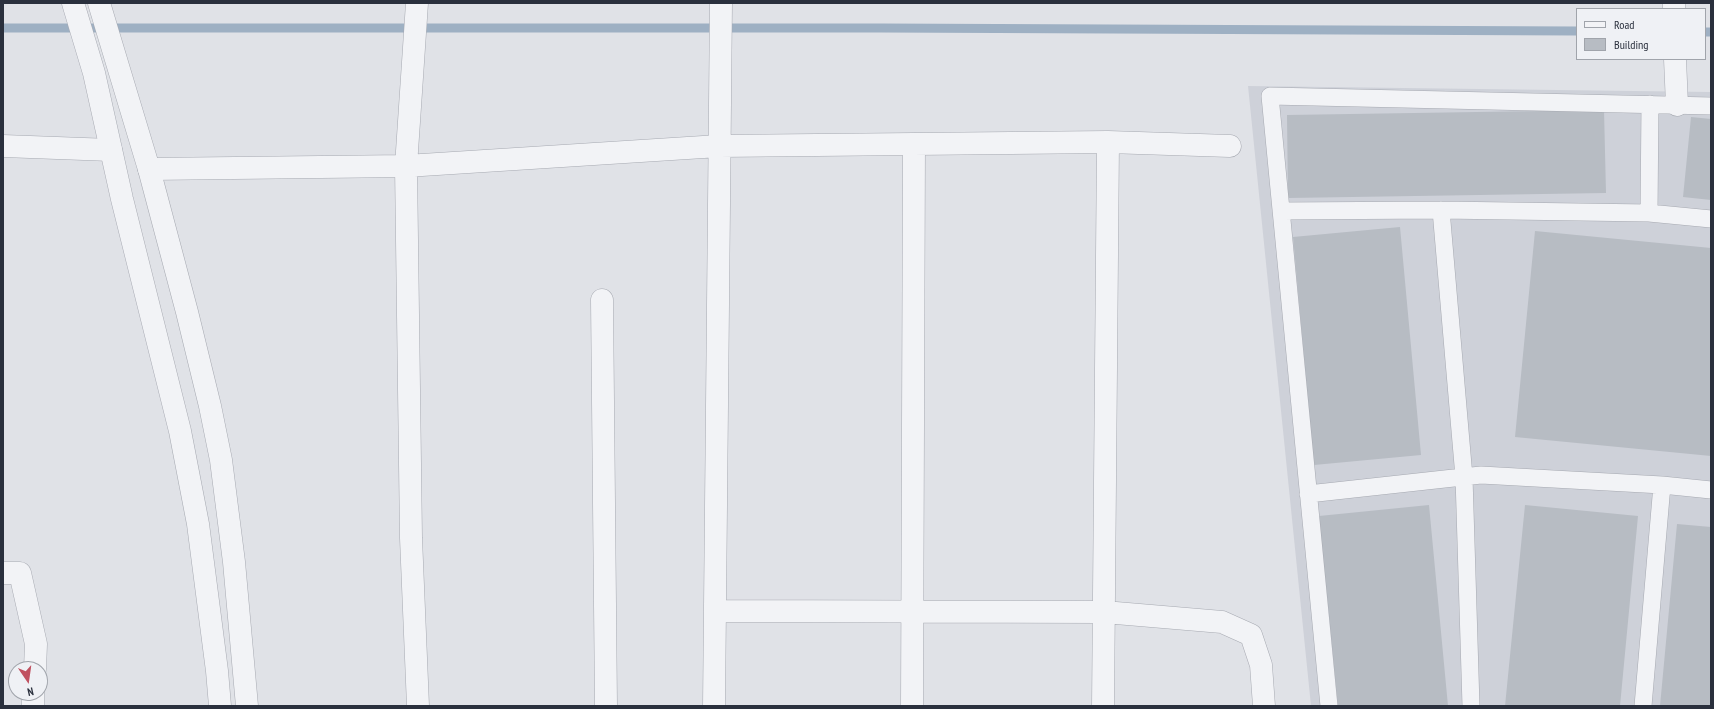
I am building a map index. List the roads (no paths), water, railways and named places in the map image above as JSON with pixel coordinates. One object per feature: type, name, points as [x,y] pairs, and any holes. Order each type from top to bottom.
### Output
[{"type":"street","points":[[73,3],[94,73],[122,199],[180,431],[198,524],[220,706]]},
{"type":"street","points":[[99,3],[188,312],[210,406],[219,453],[234,562],[247,706]]},
{"type":"street","points":[[417,3],[406,166],[411,538],[418,706]]},
{"type":"street","points":[[714,706],[721,3]]},
{"type":"street","points":[[1675,61],[1677,105]]},
{"type":"street","points":[[148,169],[406,166],[719,146],[1108,142],[1230,146]]},
{"type":"street","points":[[1103,706],[1108,142]]},
{"type":"street","points":[[912,706],[914,144]]},
{"type":"street","points":[[3,146],[111,150]]},
{"type":"street","points":[[602,300],[606,706]]},
{"type":"street","points":[[3,572],[20,573],[36,644],[35,661]]},
{"type":"street","points":[[715,611],[1104,612],[1222,622],[1251,635],[1261,665],[1264,706]]},
{"type":"lane","points":[[1329,706],[1270,96],[1711,106]]},
{"type":"lane","points":[[1649,213],[1650,104]]},
{"type":"lane","points":[[1281,211],[1441,210],[1649,213],[1711,219]]},
{"type":"lane","points":[[1441,210],[1464,477],[1471,706]]},
{"type":"lane","points":[[1308,494],[1481,475],[1662,485],[1711,490]]},
{"type":"lane","points":[[1643,706],[1662,485]]},
{"type":"waterway","points":[[3,28],[881,28],[1576,31]]},
{"type":"waterway","points":[[1706,32],[1711,32]]}]
